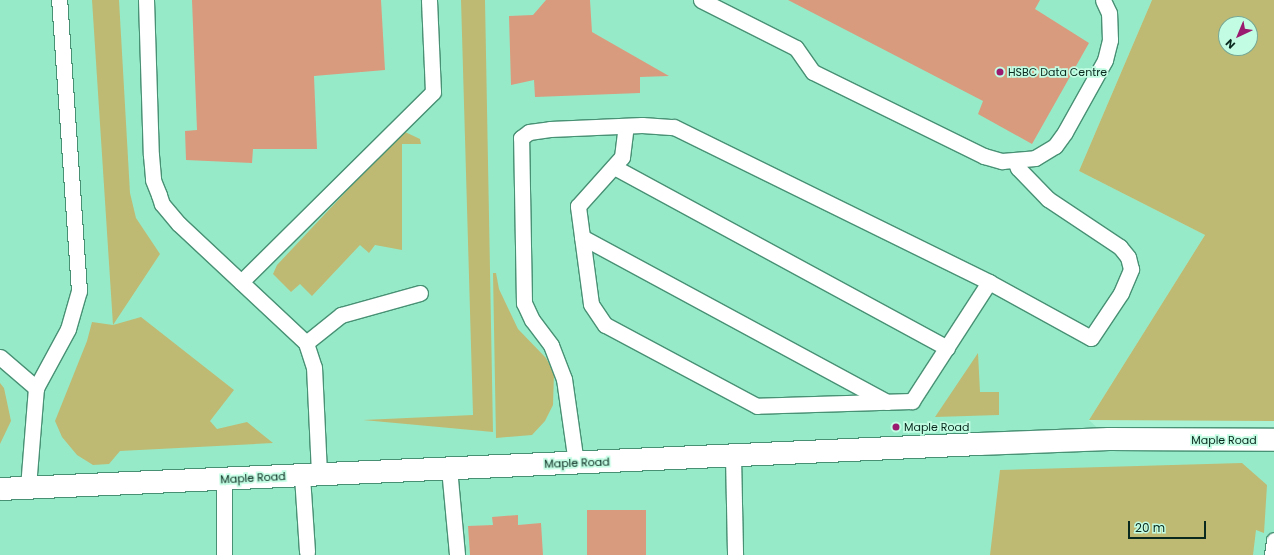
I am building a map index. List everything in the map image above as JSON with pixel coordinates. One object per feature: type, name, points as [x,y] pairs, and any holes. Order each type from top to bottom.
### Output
[{"type":"street","name":"Maple Road","points":[[0,489],[1101,440],[1274,440]]},
{"type":"lane","points":[[28,487],[36,388],[68,329],[79,291],[59,0]]},
{"type":"lane","points":[[146,0],[153,180],[162,204],[170,214],[306,343],[314,368],[307,552]]},
{"type":"lane","points":[[241,282],[433,92],[429,0]]},
{"type":"lane","points":[[702,0],[796,48],[813,72],[984,156],[1002,161],[1035,158],[1054,146],[1065,132],[1106,60],[1110,40],[1109,13],[1103,0]]},
{"type":"lane","points":[[576,463],[564,379],[551,345],[532,320],[524,304],[521,138],[530,132],[550,129],[626,126],[674,127],[989,282],[1090,338],[1121,293],[1131,268],[1128,257],[1120,247],[1048,200],[1018,168],[1015,161]]},
{"type":"lane","points":[[626,126],[622,157],[578,206],[591,304],[605,325],[757,406],[912,401],[989,282]]},
{"type":"lane","points":[[614,167],[947,348]]},
{"type":"lane","points":[[582,237],[888,402]]},
{"type":"lane","points":[[306,343],[341,315],[420,293]]},
{"type":"lane","points":[[0,357],[36,388]]},
{"type":"lane","points":[[733,456],[735,555]]},
{"type":"lane","points":[[449,468],[457,555]]},
{"type":"lane","points":[[224,480],[224,555]]},
{"type":"lane","points":[[1272,555],[1274,540]]},
{"type":"shaded area","points":[[0,0],[1152,0],[1079,171],[1205,235],[1089,420],[1109,439],[1274,440],[1274,555],[0,555]]},
{"type":"shaded area","points":[[92,0],[119,0],[130,193],[136,218],[160,254],[113,325]]},
{"type":"shaded area","points":[[461,0],[485,0],[493,432],[363,420],[473,415]]},
{"type":"shaded area","points":[[1152,0],[1274,0],[1274,421],[1089,420],[1205,235],[1079,171]]},
{"type":"shaded area","points":[[403,131],[420,139],[421,144],[402,144],[402,250],[375,245],[369,253],[360,245],[312,296],[300,284],[291,292],[273,274],[277,265]]},
{"type":"shaded area","points":[[493,273],[496,273],[499,289],[518,329],[546,358],[554,373],[553,405],[545,421],[532,435],[496,438]]},
{"type":"shaded area","points":[[141,317],[234,390],[210,421],[217,429],[247,422],[273,443],[120,451],[109,464],[93,465],[77,455],[62,437],[55,421],[87,341],[92,322],[113,325]]},
{"type":"shaded area","points":[[978,353],[980,392],[999,392],[999,415],[935,417]]},
{"type":"shaded area","points":[[0,383],[4,388],[11,421],[0,444]]},
{"type":"shaded area","points":[[1242,463],[1267,485],[1264,533],[1256,530],[1253,555],[990,555],[1000,470]]},
{"type":"building","points":[[192,0],[381,0],[385,70],[314,76],[317,149],[253,149],[252,163],[186,160],[185,131],[197,130]]},
{"type":"building","points":[[546,0],[590,0],[592,32],[669,76],[640,77],[640,93],[535,97],[534,80],[511,85],[509,16],[533,15]]},
{"type":"building","name":"HSBC Data Centre","points":[[788,0],[1040,0],[1035,9],[1089,43],[1032,144],[978,114],[983,101]]},
{"type":"building","points":[[587,510],[646,510],[646,555],[587,555]]},
{"type":"building","points":[[518,515],[518,525],[541,523],[543,555],[470,555],[468,526],[493,525],[492,517]]},
{"type":"place","name":"HSBC Data Centre","points":[[1000,72]]},
{"type":"place","name":"Maple Road","points":[[896,427]]}]
